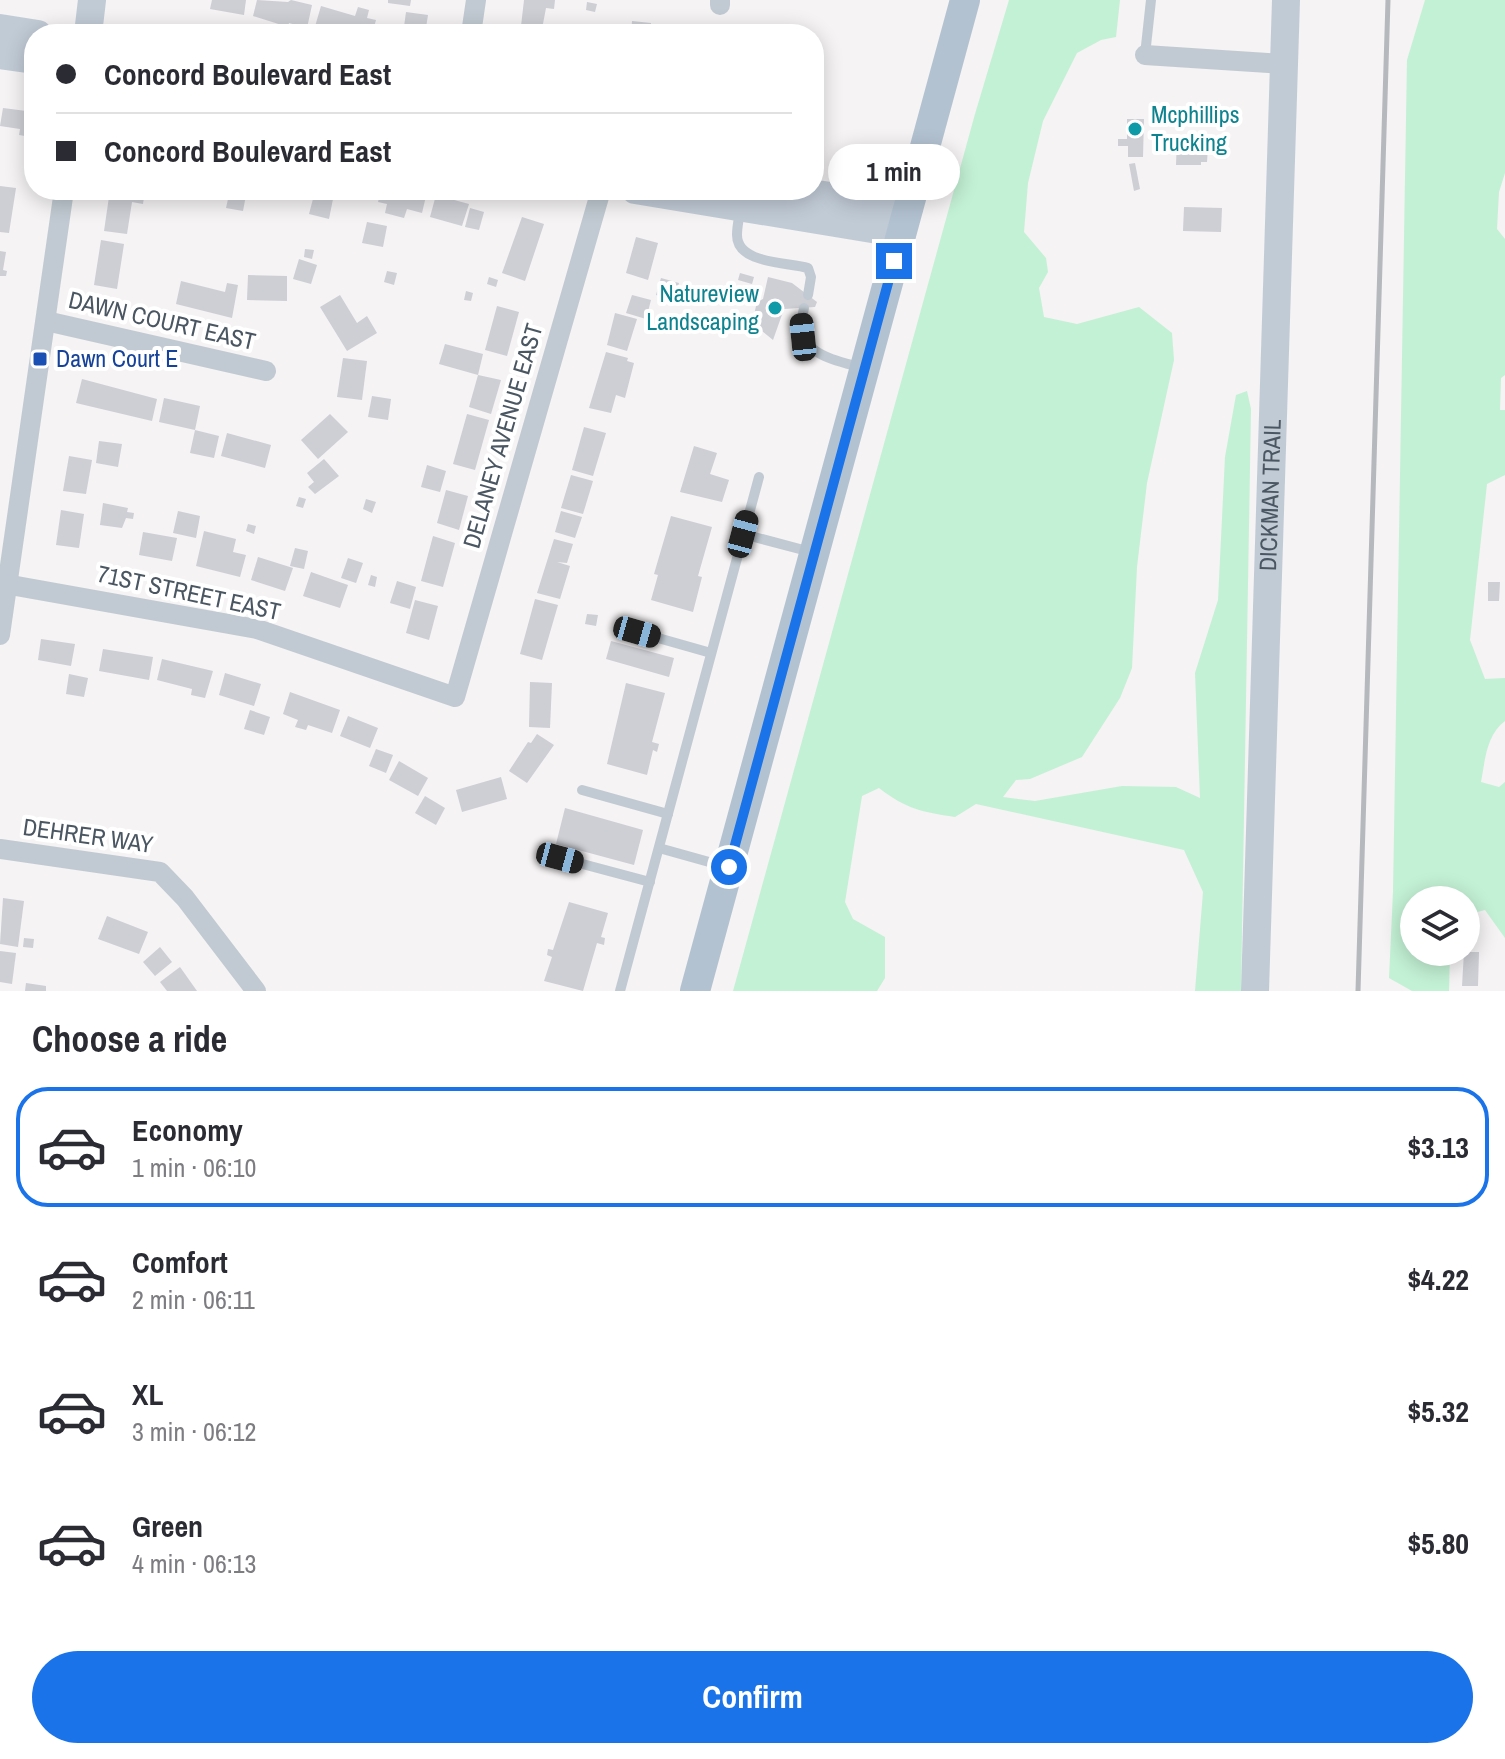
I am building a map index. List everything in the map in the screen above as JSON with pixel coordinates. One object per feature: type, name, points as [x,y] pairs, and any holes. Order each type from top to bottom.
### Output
[{"type":"main road","points":[[695,991],[965,0]]},
{"type":"street","points":[[89,24],[92,0]]},
{"type":"street","points":[[472,24],[476,0]]},
{"type":"street","name":"DICKMAN TRAIL","points":[[1255,991],[1286,0]]},
{"type":"street","points":[[0,28],[24,32]]},
{"type":"street","points":[[0,55],[24,59]]},
{"type":"street","points":[[1145,55],[1285,64]]},
{"type":"street","points":[[824,199],[905,221]]},
{"type":"street","points":[[0,635],[4,584],[63,200]]},
{"type":"street","name":"DELANEY AVENUE EAST","points":[[455,697],[598,200]]},
{"type":"street","points":[[750,200],[905,221]]},
{"type":"street","name":"DAWN COURT EAST","points":[[46,321],[266,371]]},
{"type":"street","name":"71ST STREET EAST","points":[[4,584],[257,629],[455,697]]},
{"type":"street","name":"DEHRER WAY","points":[[0,849],[160,872],[185,898],[256,991]]},
{"type":"lane","points":[[1145,55],[1151,0]]},
{"type":"lane","points":[[743,200],[737,235],[739,247],[749,256],[808,268],[811,277],[808,295]]},
{"type":"lane","points":[[804,308],[801,321],[803,337],[810,348],[865,369]]},
{"type":"lane","points":[[620,991],[759,477]]},
{"type":"lane","points":[[743,534],[815,553]]},
{"type":"lane","points":[[637,632],[711,653]]},
{"type":"lane","points":[[582,790],[668,814]]},
{"type":"lane","points":[[659,848],[729,867]]},
{"type":"lane","points":[[560,858],[650,882]]},
{"type":"green space","points":[[1009,0],[1120,0],[1116,37],[1101,40],[1077,53],[1043,121],[1028,183],[1024,232],[1046,258],[1048,272],[1039,288],[1044,317],[1077,324],[1139,307],[1172,333],[1174,360],[1147,483],[1137,567],[1132,668],[1120,698],[1082,757],[1030,779],[1016,780],[1003,797],[1035,801],[1122,786],[1176,787],[1200,798],[1195,673],[1218,600],[1225,457],[1236,395],[1247,391],[1251,409],[1241,991],[1195,991],[1203,892],[1184,850],[976,804],[955,817],[933,813],[906,805],[879,788],[862,796],[845,902],[853,919],[885,937],[885,978],[877,991],[733,991],[975,114]]},
{"type":"green space","points":[[1425,0],[1505,0],[1505,173],[1499,192],[1497,229],[1505,239],[1505,375],[1501,378],[1500,410],[1505,410],[1505,475],[1487,484],[1470,640],[1485,679],[1505,678],[1505,721],[1490,741],[1481,782],[1499,787],[1505,782],[1505,938],[1485,910],[1480,911],[1480,886],[1400,886],[1400,966],[1450,966],[1449,991],[1412,991],[1389,978],[1407,60]]},
{"type":"building","points":[[212,0],[246,0],[244,15],[210,9]]},
{"type":"building","points":[[257,0],[291,0],[312,5],[308,24],[278,24],[253,16]]},
{"type":"building","points":[[388,0],[411,0],[410,6],[388,3]]},
{"type":"building","points":[[524,0],[555,0],[554,9],[546,8],[543,24],[521,24]]},
{"type":"building","points":[[587,2],[597,4],[595,12],[586,10]]},
{"type":"building","points":[[321,6],[355,16],[358,7],[369,10],[367,18],[376,20],[375,24],[316,24]]},
{"type":"building","points":[[406,12],[428,15],[427,24],[404,24]]},
{"type":"building","points":[[3,108],[24,111],[24,136],[19,135],[20,129],[0,126]]},
{"type":"building","name":"Mcphillips Trucking","points":[[1127,119],[1144,119],[1143,157],[1128,157],[1128,146],[1118,146],[1118,139],[1127,139]]},
{"type":"building","points":[[1177,138],[1202,139],[1201,147],[1208,147],[1207,162],[1201,162],[1201,165],[1176,165]]},
{"type":"building","points":[[1135,163],[1140,189],[1134,191],[1129,164]]},
{"type":"building","points":[[0,186],[16,188],[9,233],[0,232]]},
{"type":"building","points":[[109,200],[144,200],[143,204],[132,202],[127,234],[104,231]]},
{"type":"building","points":[[228,200],[245,200],[243,211],[226,208]]},
{"type":"building","points":[[313,200],[333,200],[329,219],[309,214]]},
{"type":"building","points":[[425,200],[422,213],[407,209],[404,218],[385,213],[387,204],[378,202]]},
{"type":"building","points":[[435,200],[469,204],[462,226],[430,217]]},
{"type":"building","points":[[1184,207],[1222,208],[1221,232],[1183,231]]},
{"type":"building","points":[[470,208],[484,212],[479,230],[465,227]]},
{"type":"building","points":[[522,217],[544,224],[525,281],[502,273]]},
{"type":"building","points":[[367,222],[387,226],[383,247],[362,243]]},
{"type":"building","points":[[636,237],[658,243],[648,280],[626,273]]},
{"type":"building","points":[[101,240],[124,244],[117,289],[94,285]]},
{"type":"building","points":[[305,249],[314,250],[312,259],[304,257]]},
{"type":"building","points":[[0,251],[6,252],[3,270],[7,271],[6,276],[0,276]]},
{"type":"building","points":[[299,259],[317,265],[311,284],[293,279]]},
{"type":"building","points":[[387,271],[397,273],[394,285],[384,282]]},
{"type":"building","points":[[740,273],[754,277],[752,284],[738,280]]},
{"type":"building","points":[[248,275],[287,276],[287,301],[247,300]]},
{"type":"building","points":[[489,277],[498,280],[496,287],[487,284]]},
{"type":"building","name":"Natureview Landscaping","points":[[768,277],[792,283],[817,302],[815,307],[784,309],[773,340],[752,323],[757,302],[763,299]]},
{"type":"building","points":[[661,278],[679,283],[674,300],[656,295]]},
{"type":"building","points":[[181,281],[225,292],[227,283],[238,285],[232,318],[176,304]]},
{"type":"building","points":[[466,291],[473,293],[471,301],[464,300]]},
{"type":"building","points":[[340,295],[357,323],[367,316],[377,333],[347,351],[320,307]]},
{"type":"building","points":[[632,295],[651,300],[646,319],[626,313]]},
{"type":"building","points":[[497,306],[519,312],[507,356],[485,350]]},
{"type":"building","points":[[615,313],[637,319],[627,351],[607,345]]},
{"type":"building","points":[[445,344],[483,354],[478,375],[439,364]]},
{"type":"building","points":[[606,352],[628,358],[627,361],[634,363],[625,398],[616,395],[611,413],[589,408]]},
{"type":"building","points":[[343,358],[367,361],[362,400],[337,397]]},
{"type":"building","points":[[478,375],[501,380],[491,414],[469,407]]},
{"type":"building","points":[[82,379],[157,399],[152,421],[76,403]]},
{"type":"building","points":[[372,396],[391,399],[388,420],[368,417]]},
{"type":"building","points":[[164,398],[200,406],[195,430],[159,422]]},
{"type":"building","points":[[330,414],[348,432],[318,459],[301,440]]},
{"type":"building","points":[[467,414],[489,420],[475,470],[453,464]]},
{"type":"building","points":[[584,427],[606,433],[593,476],[572,470]]},
{"type":"building","points":[[195,430],[219,436],[214,458],[190,453]]},
{"type":"building","points":[[227,433],[271,445],[265,468],[221,456]]},
{"type":"building","points":[[99,441],[122,444],[118,467],[96,463]]},
{"type":"building","points":[[694,446],[717,453],[710,474],[729,480],[722,502],[680,492]]},
{"type":"building","points":[[69,456],[92,460],[86,494],[63,491]]},
{"type":"building","points":[[324,459],[339,476],[315,494],[308,487],[314,482],[307,473]]},
{"type":"building","points":[[427,465],[446,471],[440,492],[421,487]]},
{"type":"building","points":[[571,475],[593,481],[583,514],[561,508]]},
{"type":"building","points":[[446,490],[468,496],[459,530],[437,523]]},
{"type":"building","points":[[299,497],[306,499],[303,508],[296,506]]},
{"type":"building","points":[[366,499],[376,502],[372,513],[363,509]]},
{"type":"building","points":[[103,503],[128,508],[127,512],[134,513],[133,519],[126,518],[122,528],[100,525]]},
{"type":"building","points":[[61,510],[84,514],[79,548],[56,545]]},
{"type":"building","points":[[178,511],[200,516],[196,538],[173,533]]},
{"type":"building","points":[[561,511],[582,517],[575,538],[555,532]]},
{"type":"building","points":[[671,516],[712,527],[698,576],[702,577],[693,612],[651,600],[658,575],[654,574]]},
{"type":"building","points":[[248,524],[256,526],[254,534],[246,531]]},
{"type":"building","points":[[204,531],[236,539],[233,552],[246,555],[240,577],[196,566]]},
{"type":"building","points":[[143,532],[177,538],[172,561],[139,555]]},
{"type":"building","points":[[433,536],[455,543],[443,587],[421,581]]},
{"type":"building","points":[[554,539],[573,544],[567,563],[557,562],[570,566],[560,599],[537,593]]},
{"type":"building","points":[[295,548],[308,551],[304,569],[290,566]]},
{"type":"building","points":[[258,557],[293,568],[285,591],[251,580]]},
{"type":"building","points":[[348,558],[363,563],[356,583],[341,578]]},
{"type":"building","points":[[311,572],[348,585],[340,608],[303,596]]},
{"type":"building","points":[[371,575],[377,577],[375,587],[368,585]]},
{"type":"building","points":[[397,581],[416,587],[410,609],[390,603]]},
{"type":"building","points":[[1488,582],[1500,582],[1499,601],[1488,601]]},
{"type":"building","points":[[535,599],[558,605],[542,660],[520,654]]},
{"type":"building","points":[[415,600],[438,606],[429,640],[406,633]]},
{"type":"building","points":[[587,614],[598,615],[596,626],[585,624]]},
{"type":"building","points":[[41,639],[75,644],[71,666],[38,660]]},
{"type":"building","points":[[611,641],[674,658],[669,677],[606,659]]},
{"type":"building","points":[[103,649],[153,657],[149,680],[99,671]]},
{"type":"building","points":[[162,659],[213,671],[205,698],[191,695],[192,689],[157,680]]},
{"type":"building","points":[[225,673],[261,684],[254,706],[219,695]]},
{"type":"building","points":[[69,674],[88,678],[84,697],[66,694]]},
{"type":"building","points":[[530,682],[552,683],[550,728],[529,727]]},
{"type":"building","points":[[626,683],[665,693],[652,742],[659,744],[657,752],[653,750],[647,775],[607,764]]},
{"type":"building","points":[[290,692],[340,710],[332,733],[308,725],[306,730],[295,727],[298,720],[283,714]]},
{"type":"building","points":[[250,710],[270,717],[264,735],[244,729]]},
{"type":"building","points":[[348,716],[378,728],[370,748],[340,736]]},
{"type":"building","points":[[537,734],[554,745],[527,783],[509,771]]},
{"type":"building","points":[[376,749],[393,755],[386,773],[369,766]]},
{"type":"building","points":[[399,761],[428,778],[418,796],[389,780]]},
{"type":"building","points":[[501,777],[507,799],[462,812],[456,790]]},
{"type":"building","points":[[425,796],[445,808],[436,825],[415,813]]},
{"type":"building","points":[[565,808],[643,830],[634,865],[556,844]]},
{"type":"building","points":[[3,898],[24,901],[18,947],[0,944]]},
{"type":"building","points":[[569,902],[608,913],[601,937],[605,938],[604,945],[597,943],[583,991],[544,981],[552,957],[547,955],[548,949],[553,950]]},
{"type":"building","points":[[107,916],[148,932],[139,954],[98,939]]},
{"type":"building","points":[[24,938],[34,939],[33,948],[23,947]]},
{"type":"building","points":[[160,947],[172,962],[155,976],[143,962]]},
{"type":"building","points":[[0,951],[16,953],[12,984],[0,982]]},
{"type":"building","points":[[1463,966],[1479,966],[1478,986],[1462,986]]},
{"type":"building","points":[[180,967],[197,991],[167,991],[160,982]]},
{"type":"building","points":[[26,983],[46,986],[46,991],[25,991]]},
{"type":"railway","points":[[1358,991],[1388,0]]},
{"type":"place","name":"Mcphillips Trucking","points":[[1135,129]]},
{"type":"place","name":"Natureview Landscaping","points":[[775,308]]},
{"type":"place","name":"Dawn Court E","points":[[40,359]]},
{"type":"route","points":[[729,867],[894,261]]}]
